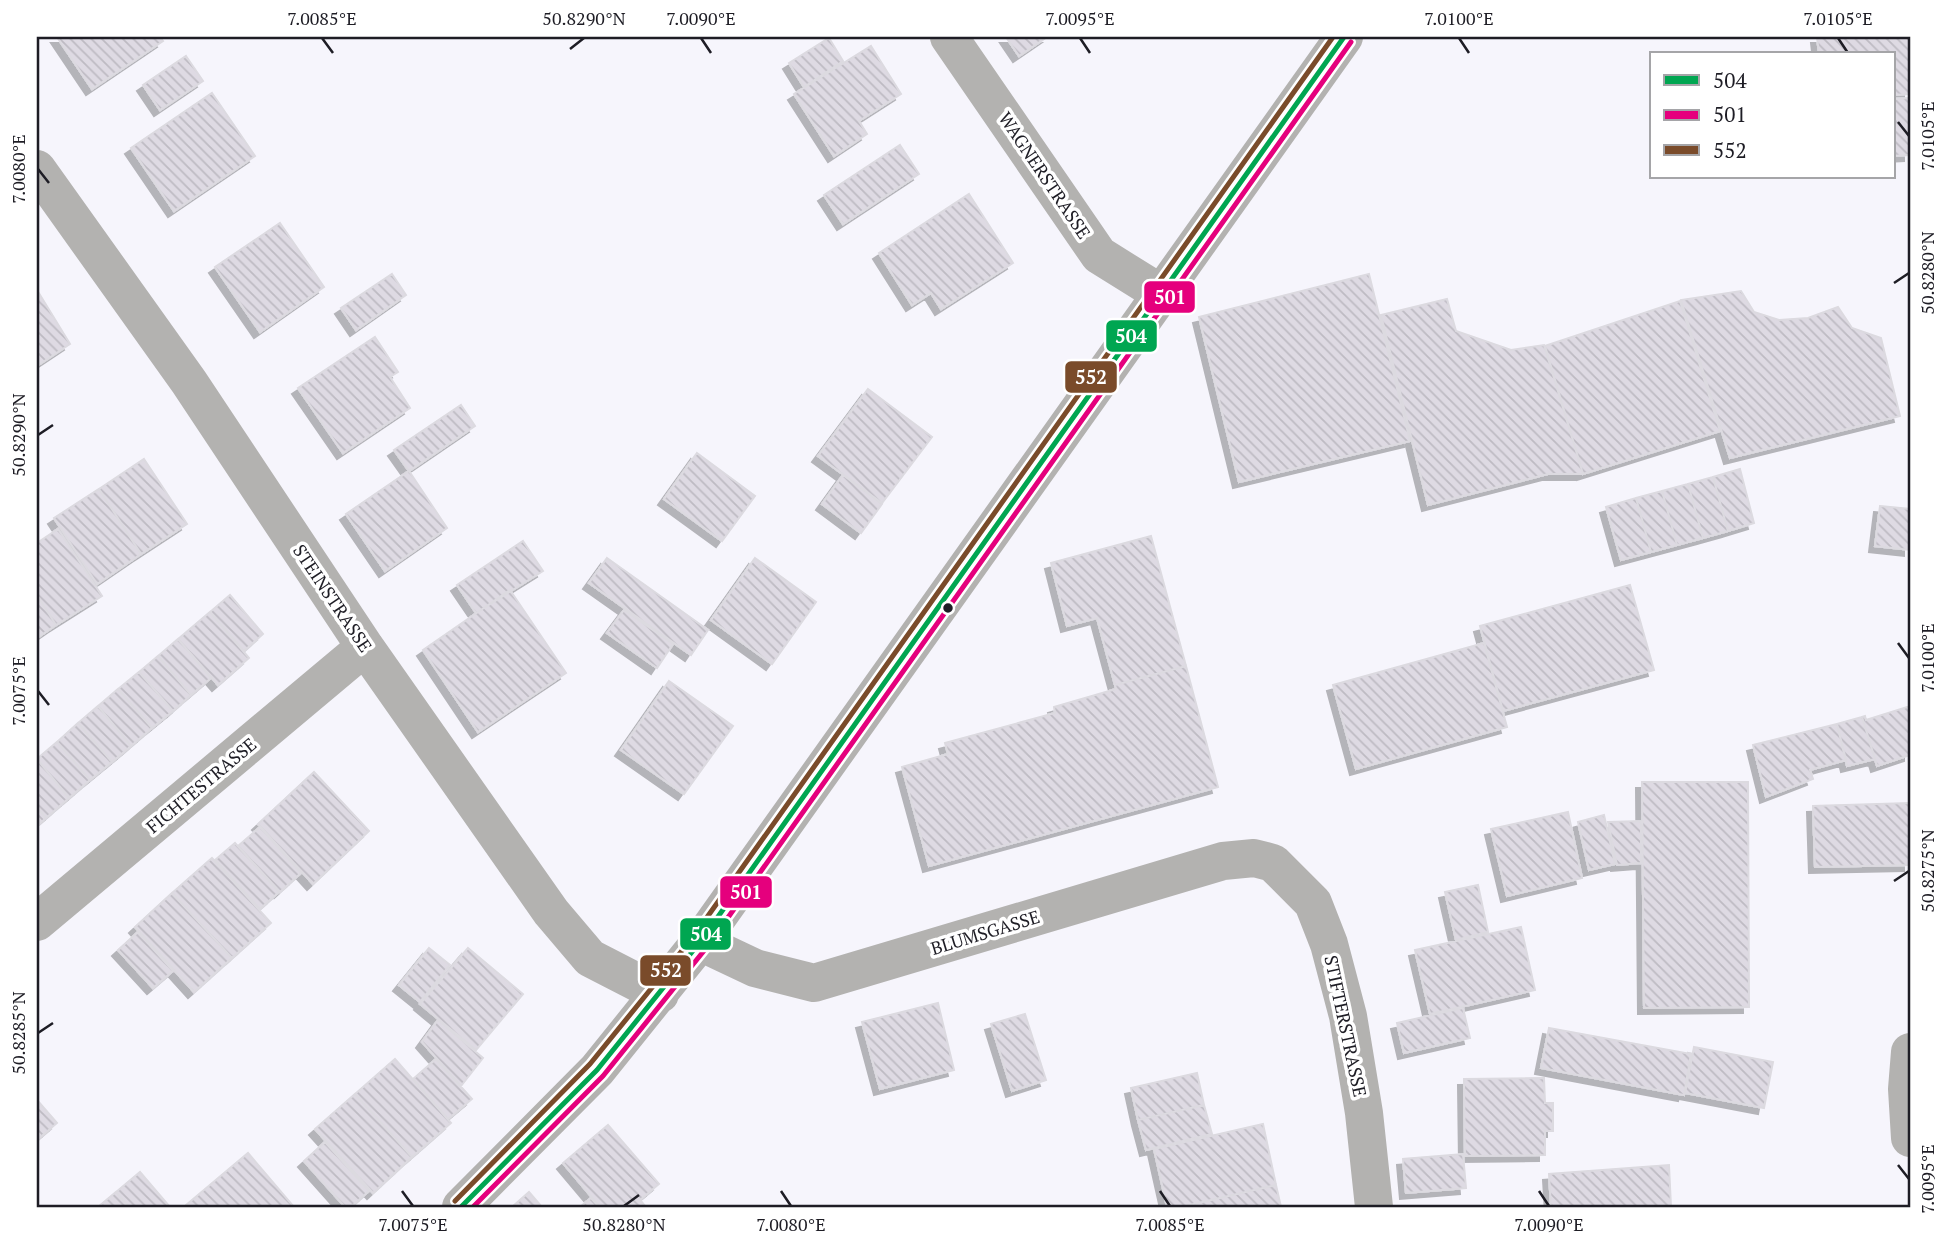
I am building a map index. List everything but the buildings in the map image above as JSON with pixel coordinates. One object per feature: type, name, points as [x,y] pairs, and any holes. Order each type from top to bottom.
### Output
[{"type":"street","name":"WAGNERSTRASSE","points":[[948,37],[1027,145],[1099,255],[1160,293]]},
{"type":"street","points":[[461,1207],[597,1070],[700,942],[1344,37]]},
{"type":"street","name":"STEINSTRASSE","points":[[37,169],[189,382],[365,647],[551,912],[590,958],[660,994]]},
{"type":"street","name":"FICHTESTRASSE","points":[[37,922],[365,647]]},
{"type":"street","name":"BLUMSGASSE","points":[[700,942],[755,968],[814,983],[1223,861],[1254,858],[1273,863]]},
{"type":"street","name":"STIFTERSTRASSE","points":[[1273,863],[1312,903],[1329,944],[1350,1028],[1364,1113],[1374,1207]]},
{"type":"street","points":[[1910,1052],[1907,1089],[1910,1138]]},
{"type":"transit line","name":"552","points":[[455,1201],[590,1064],[693,937],[1333,37]]},
{"type":"transit line","name":"504","points":[[461,1207],[597,1070],[700,942],[1344,37]]},
{"type":"transit line","name":"501","points":[[473,1207],[603,1076],[707,947],[1351,42]]}]
